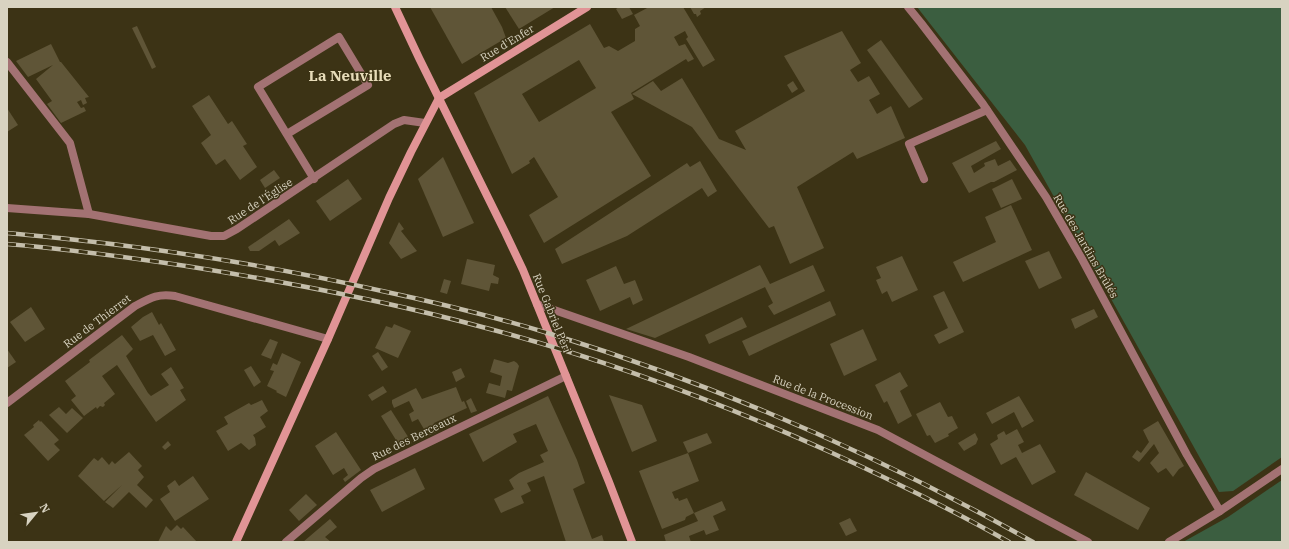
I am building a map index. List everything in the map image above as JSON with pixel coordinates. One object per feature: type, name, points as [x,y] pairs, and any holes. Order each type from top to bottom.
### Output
[{"type":"main road","name":"Rue Gabriel Péri","points":[[395,7],[505,232],[537,304],[632,542]]},
{"type":"main road","name":"Rue d'Enfer","points":[[439,98],[587,7]]},
{"type":"main road","points":[[236,542],[328,339],[392,192],[439,98]]},
{"type":"street","name":"Rue des Jardins Brûlés","points":[[908,7],[987,110],[1046,197],[1082,259],[1187,455],[1220,511]]},
{"type":"street","points":[[287,134],[368,84],[339,37],[258,87],[314,179]]},
{"type":"street","points":[[7,62],[70,143],[89,214]]},
{"type":"street","points":[[924,179],[909,144],[987,110]]},
{"type":"street","name":"Rue de l'Église","points":[[7,208],[89,214],[218,237],[224,236],[314,179],[394,124],[404,120],[426,123]]},
{"type":"street","name":"Rue de Thierret","points":[[7,403],[135,306],[158,295],[165,294],[175,296],[328,339]]},
{"type":"street","name":"Rue de la Procession","points":[[537,304],[689,357],[878,430],[1088,542]]},
{"type":"street","name":"Rue des Berceaux","points":[[286,542],[360,478],[374,469],[566,376]]},
{"type":"street","points":[[1169,542],[1220,511],[1282,469]]},
{"type":"green space","points":[[917,7],[1282,7],[1282,457],[1233,491],[1219,492],[1025,145]]},
{"type":"green space","points":[[1282,480],[1282,542],[1183,542],[1228,517]]},
{"type":"building","points":[[430,7],[491,7],[506,38],[462,64]]},
{"type":"building","points":[[505,7],[555,7],[519,29]]},
{"type":"building","points":[[619,7],[629,7],[633,14],[622,19],[616,9]]},
{"type":"building","points":[[649,7],[683,7],[715,60],[703,67],[686,39],[688,37],[685,31],[674,37],[679,46],[685,44],[694,59],[688,62],[686,59],[631,93],[634,99],[611,112],[651,176],[544,243],[529,215],[558,197],[534,157],[529,161],[530,163],[512,174],[474,93],[590,24],[604,48],[609,46],[618,51],[635,41],[635,29],[640,26],[634,15]],"holes":[[[579,60],[596,88],[539,122],[522,94]]]},
{"type":"building","points":[[690,7],[706,7],[700,11],[701,14],[697,17]]},
{"type":"building","points":[[137,26],[156,67],[152,69],[132,28]]},
{"type":"building","points":[[842,31],[861,63],[850,70],[858,82],[869,76],[880,94],[869,100],[877,114],[891,106],[905,138],[857,159],[853,152],[797,187],[824,248],[790,264],[774,226],[769,228],[692,127],[632,94],[653,81],[661,91],[682,78],[719,139],[746,150],[735,131],[805,91],[784,56]]},
{"type":"building","points":[[881,40],[923,99],[909,108],[867,50]]},
{"type":"building","points":[[51,44],[60,62],[89,97],[85,98],[87,103],[83,105],[81,100],[77,102],[81,108],[84,107],[86,111],[61,123],[47,104],[52,101],[36,79],[53,65],[28,77],[16,61]]},
{"type":"building","points":[[793,81],[798,89],[792,93],[787,85]]},
{"type":"building","points":[[209,95],[228,124],[232,121],[247,144],[243,146],[257,167],[240,180],[225,159],[216,165],[201,143],[211,135],[192,106]]},
{"type":"building","points":[[7,108],[18,125],[7,132]]},
{"type":"building","points":[[996,141],[1001,149],[971,166],[974,173],[985,166],[984,163],[995,159],[998,166],[1010,160],[1017,170],[969,193],[952,163]]},
{"type":"building","points":[[443,157],[474,223],[443,237],[418,179]]},
{"type":"building","points":[[700,161],[717,191],[708,197],[702,188],[627,236],[562,264],[555,249],[687,163],[690,167]]},
{"type":"building","points":[[274,170],[280,178],[265,188],[260,180]]},
{"type":"building","points":[[348,179],[362,199],[330,221],[316,201]]},
{"type":"building","points":[[1012,179],[1022,199],[1001,208],[992,189]]},
{"type":"building","points":[[1011,205],[1032,250],[963,282],[953,262],[996,242],[985,217]]},
{"type":"building","points":[[289,219],[300,233],[279,246],[275,240],[259,251],[250,251],[248,247]]},
{"type":"building","points":[[399,222],[404,229],[401,231],[417,251],[401,259],[389,243]]},
{"type":"building","points":[[1049,251],[1062,278],[1039,289],[1025,261]]},
{"type":"building","points":[[902,256],[918,290],[892,302],[887,291],[882,294],[876,280],[881,278],[876,267]]},
{"type":"building","points":[[467,259],[495,265],[493,275],[499,278],[498,284],[491,283],[489,291],[461,284]]},
{"type":"building","points":[[760,265],[770,284],[813,265],[825,291],[774,315],[768,306],[773,303],[765,287],[655,338],[626,329]]},
{"type":"building","points":[[616,266],[624,284],[635,280],[643,300],[633,305],[630,297],[600,311],[586,280]]},
{"type":"building","points":[[444,279],[451,281],[447,294],[440,292]]},
{"type":"building","points":[[944,291],[964,332],[939,344],[934,335],[948,328],[933,296]]},
{"type":"building","points":[[830,301],[836,315],[749,356],[742,341]]},
{"type":"building","points":[[31,307],[45,329],[25,342],[10,322]]},
{"type":"building","points":[[1094,309],[1098,317],[1075,329],[1071,319]]},
{"type":"building","points":[[152,312],[159,325],[161,323],[176,350],[165,356],[153,335],[140,341],[131,327]]},
{"type":"building","points":[[742,317],[747,327],[709,344],[705,335]]},
{"type":"building","points":[[394,324],[411,331],[398,358],[375,348],[386,326],[392,328]]},
{"type":"building","points":[[863,329],[877,360],[844,376],[830,344]]},
{"type":"building","points":[[122,335],[133,349],[126,356],[151,396],[169,385],[161,374],[171,367],[184,388],[180,390],[186,400],[156,422],[117,365],[102,376],[115,394],[104,403],[105,405],[103,407],[100,406],[97,409],[96,407],[84,416],[71,400],[76,396],[65,381],[90,362],[89,360]]},
{"type":"building","points":[[270,339],[278,342],[271,359],[261,355]]},
{"type":"building","points":[[7,349],[16,362],[7,368]]},
{"type":"building","points":[[378,352],[388,367],[382,371],[372,356]]},
{"type":"building","points":[[282,353],[301,362],[286,397],[267,386],[274,371],[270,370],[273,363],[277,365]]},
{"type":"building","points":[[494,359],[508,363],[514,361],[519,366],[512,391],[507,390],[505,398],[486,393],[489,383],[500,386],[502,376],[490,372]]},
{"type":"building","points":[[251,366],[261,382],[254,387],[244,370]]},
{"type":"building","points":[[461,368],[465,377],[456,382],[452,372]]},
{"type":"building","points":[[900,372],[908,386],[900,391],[912,416],[898,424],[887,401],[884,403],[875,385]]},
{"type":"building","points":[[383,386],[387,392],[372,401],[368,395]]},
{"type":"building","points":[[456,387],[462,402],[464,401],[467,408],[434,423],[438,431],[428,436],[418,419],[412,422],[409,414],[414,411],[409,401],[394,408],[392,403],[392,400],[416,388],[422,399]]},
{"type":"building","points":[[609,395],[642,405],[657,441],[632,452]]},
{"type":"building","points":[[548,396],[577,460],[585,483],[573,489],[592,539],[602,535],[604,542],[566,542],[544,476],[527,483],[531,491],[521,496],[524,503],[501,513],[494,499],[514,489],[509,480],[519,473],[544,462],[540,455],[548,451],[536,424],[513,434],[517,442],[483,462],[469,434]]},
{"type":"building","points":[[1019,396],[1034,421],[1022,428],[1014,412],[992,424],[986,413]]},
{"type":"building","points":[[471,398],[477,411],[471,413],[466,401]]},
{"type":"building","points":[[262,400],[268,411],[260,417],[266,427],[253,435],[256,445],[249,450],[241,443],[228,451],[216,431],[228,424],[224,417],[249,403],[251,405]]},
{"type":"building","points":[[940,402],[948,417],[952,416],[958,428],[948,434],[949,436],[935,443],[930,435],[927,436],[916,414]]},
{"type":"building","points":[[59,407],[66,414],[72,408],[83,418],[67,433],[49,415]]},
{"type":"building","points":[[391,410],[412,443],[401,448],[381,416]]},
{"type":"building","points":[[39,420],[59,440],[54,444],[60,450],[48,461],[24,435],[34,427],[33,425]]},
{"type":"building","points":[[1158,421],[1184,466],[1179,469],[1173,477],[1166,468],[1158,473],[1150,463],[1159,453],[1154,444],[1139,462],[1132,457],[1137,450],[1141,453],[1149,442],[1143,430]]},
{"type":"building","points":[[1017,429],[1024,442],[1018,445],[1022,453],[1040,444],[1056,472],[1032,485],[1016,457],[1001,465],[990,444],[998,439],[997,435],[1004,431],[1006,435]]},
{"type":"building","points":[[336,432],[361,470],[345,482],[343,479],[348,475],[344,468],[333,475],[315,446]]},
{"type":"building","points":[[707,433],[712,443],[688,453],[683,442]]},
{"type":"building","points":[[975,433],[978,439],[976,444],[964,451],[958,443]]},
{"type":"building","points":[[168,441],[171,445],[165,450],[162,447]]},
{"type":"building","points":[[129,452],[142,466],[138,470],[144,477],[137,485],[153,500],[146,508],[129,492],[113,508],[105,502],[122,485],[104,501],[78,476],[94,458],[98,461],[102,457],[109,465],[112,461],[115,464]]},
{"type":"building","points":[[688,453],[699,481],[672,492],[675,499],[678,498],[679,501],[687,498],[694,513],[686,517],[685,520],[662,529],[639,471]]},
{"type":"building","points":[[415,468],[425,489],[382,512],[370,490]]},
{"type":"building","points":[[1086,472],[1150,508],[1138,530],[1074,495]]},
{"type":"building","points":[[193,476],[209,499],[175,521],[160,499],[170,492],[167,486],[175,480],[179,486]]},
{"type":"building","points":[[306,494],[317,505],[299,521],[289,510]]},
{"type":"building","points":[[722,501],[726,510],[713,516],[719,530],[706,535],[704,530],[689,536],[691,542],[666,542],[664,535],[698,521],[694,513]]},
{"type":"building","points":[[850,518],[857,531],[846,536],[839,523]]},
{"type":"building","points":[[330,519],[337,527],[325,537],[331,542],[303,542]]},
{"type":"building","points":[[177,525],[181,529],[183,527],[197,542],[158,542],[166,526],[171,531]]},
{"type":"railway","points":[[7,233],[149,249],[243,263],[336,281],[446,305],[551,334],[676,376],[798,425],[917,481],[1033,542]]},
{"type":"railway","points":[[7,244],[141,259],[299,286],[449,318],[574,353],[703,399],[830,452],[898,484],[1009,542]]},
{"type":"district","name":"La Neuville","points":[[350,75]]}]
